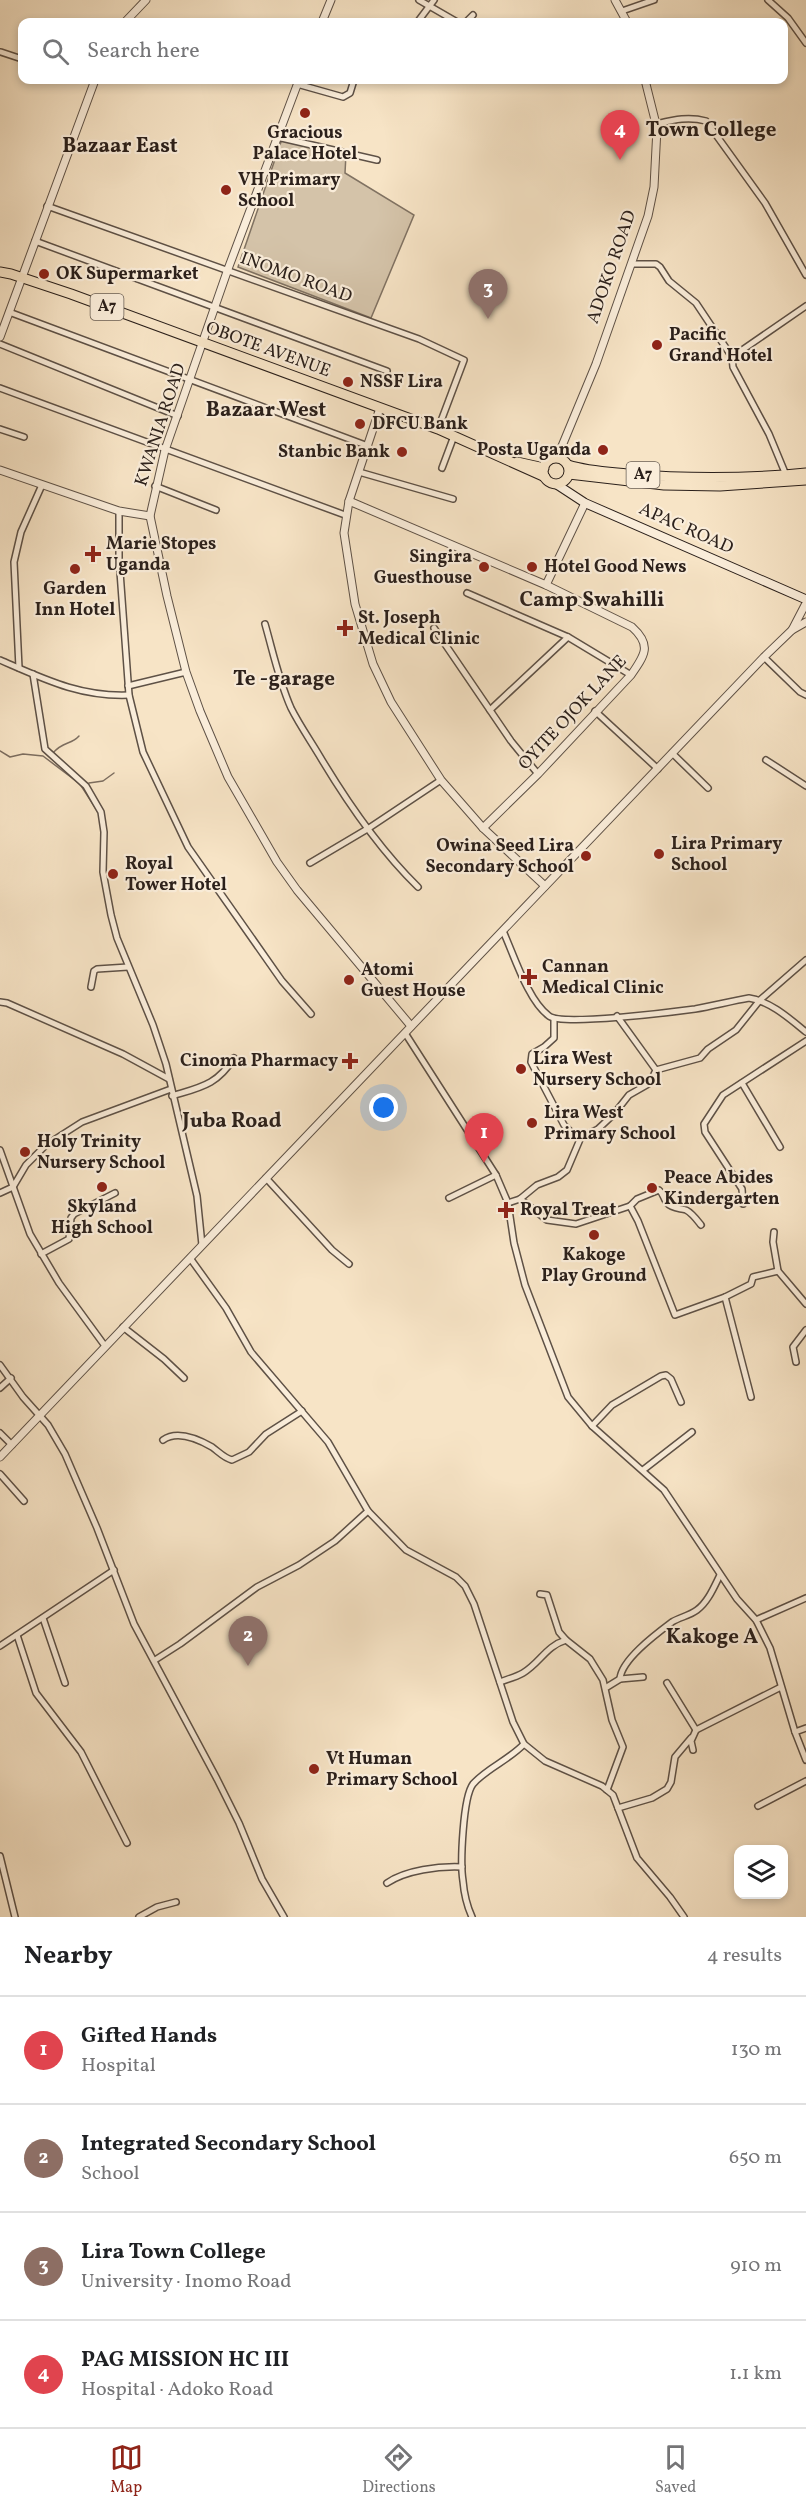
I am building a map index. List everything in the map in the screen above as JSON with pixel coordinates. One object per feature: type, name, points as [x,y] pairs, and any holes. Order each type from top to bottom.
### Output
[{"type":"main road","name":"OBOTE AVENUE","points":[[0,267],[11,274]]},
{"type":"main road","name":"OBOTE AVENUE","points":[[0,272],[22,277],[438,429],[511,461],[545,473]]},
{"type":"main road","name":"A7","points":[[557,458],[568,469],[720,482],[806,480]]},
{"type":"main road","points":[[545,473],[549,461],[557,458]]},
{"type":"main road","points":[[556,484],[564,481],[568,469]]},
{"type":"main road","name":"A7","points":[[545,473],[556,484]]},
{"type":"main road","name":"A7","points":[[786,479],[806,473]]},
{"type":"main road","name":"APAC ROAD","points":[[556,484],[585,503],[806,602]]},
{"type":"street","points":[[129,18],[146,0]]},
{"type":"street","points":[[324,18],[331,0]]},
{"type":"street","points":[[419,0],[450,18]]},
{"type":"street","points":[[421,18],[434,0]]},
{"type":"street","points":[[615,0],[625,18]]},
{"type":"street","points":[[622,11],[654,0]]},
{"type":"street","points":[[768,0],[787,18]]},
{"type":"street","points":[[470,18],[473,15]]},
{"type":"street","points":[[788,19],[806,43]]},
{"type":"street","points":[[0,51],[18,58]]},
{"type":"street","points":[[0,337],[93,84]]},
{"type":"street","points":[[202,344],[297,84]]},
{"type":"street","points":[[304,84],[344,97],[351,93],[353,84]]},
{"type":"street","name":"ADOKO ROAD","points":[[557,458],[596,364],[648,216],[654,188],[656,124],[646,84]]},
{"type":"street","points":[[656,124],[679,119],[696,118],[706,121],[765,203],[806,275]]},
{"type":"street","points":[[277,137],[377,160]]},
{"type":"street","name":"INOMO ROAD","points":[[47,206],[419,339],[464,360],[438,429]]},
{"type":"street","points":[[35,241],[387,371]]},
{"type":"street","points":[[632,264],[656,264],[669,281],[696,303],[732,357],[734,367],[769,435],[786,479]]},
{"type":"street","points":[[732,357],[806,306]]},
{"type":"street","points":[[9,312],[368,446]]},
{"type":"street","points":[[0,344],[178,416]]},
{"type":"street","name":"KWANIA ROAD","points":[[150,516],[165,450],[202,344]]},
{"type":"street","points":[[0,388],[345,515]]},
{"type":"street","points":[[380,408],[349,501],[344,533],[348,568],[358,615],[373,664],[391,702],[441,780],[483,828],[545,886]]},
{"type":"street","points":[[0,429],[24,437]]},
{"type":"street","points":[[442,468],[454,435]]},
{"type":"street","points":[[0,470],[119,511],[150,516],[186,672],[228,777],[277,862],[313,910],[411,1026]]},
{"type":"street","points":[[359,472],[453,499]]},
{"type":"street","points":[[19,668],[14,562],[21,532],[42,484]]},
{"type":"street","points":[[155,486],[216,510]]},
{"type":"street","name":"OYITE OJOK LANE","points":[[349,501],[546,585],[632,627],[642,636],[645,646],[644,653],[631,675],[538,774],[483,828]]},
{"type":"street","points":[[546,585],[585,503]]},
{"type":"street","points":[[119,511],[119,558],[128,686],[143,752],[188,847],[276,973],[311,1014]]},
{"type":"street","points":[[467,593],[568,637],[631,675]]},
{"type":"street","points":[[792,630],[806,602]]},
{"type":"street","points":[[0,1457],[764,657],[792,630],[806,622]]},
{"type":"street","points":[[265,624],[291,708],[337,785],[394,864],[418,887]]},
{"type":"street","points":[[434,628],[490,710],[538,774]]},
{"type":"street","points":[[490,710],[568,637]]},
{"type":"street","points":[[764,657],[800,692],[806,695]]},
{"type":"street","points":[[0,660],[87,693],[106,696],[129,695]]},
{"type":"street","points":[[128,686],[186,672]]},
{"type":"street","points":[[33,674],[45,749],[86,786],[101,812],[104,832],[103,872],[117,938],[153,1025],[169,1079],[197,1196],[202,1245]]},
{"type":"street","points":[[595,711],[658,769]]},
{"type":"street","points":[[672,753],[708,788]]},
{"type":"street","points":[[766,760],[806,786]]},
{"type":"street","points":[[310,863],[369,828],[441,780]]},
{"type":"street","points":[[503,931],[535,1000],[543,1011],[554,1019],[572,1021],[695,1009],[749,998],[760,1000],[806,1032]]},
{"type":"street","points":[[508,1203],[520,1199],[537,1185],[558,1177],[567,1170],[581,1137],[598,1128],[614,1114],[629,1095],[650,1083],[656,1070],[700,1058],[708,1049],[736,1030],[760,1000],[806,960]]},
{"type":"street","points":[[91,987],[94,972],[97,969],[128,967]]},
{"type":"street","points":[[0,1002],[7,1003],[123,1054],[169,1079]]},
{"type":"street","points":[[617,1016],[656,1070]]},
{"type":"street","points":[[554,1019],[554,1038],[532,1054],[531,1062],[564,1125],[572,1133],[581,1137]]},
{"type":"street","points":[[799,1026],[806,1021]]},
{"type":"street","points":[[405,1033],[496,1175],[508,1203],[517,1257],[534,1314],[561,1384],[576,1408],[592,1426],[664,1490],[720,1575],[756,1620],[766,1638],[806,1760]]},
{"type":"street","points":[[743,1204],[742,1189],[705,1132],[704,1124],[723,1095],[806,1041]]},
{"type":"street","points":[[172,1096],[214,1082],[222,1076],[234,1058]]},
{"type":"street","points":[[742,1083],[780,1147]]},
{"type":"street","points":[[0,1193],[13,1187],[26,1165],[56,1139],[82,1122],[171,1089]]},
{"type":"street","points":[[0,1150],[30,1234],[59,1283],[105,1346]]},
{"type":"street","points":[[449,1198],[496,1175]]},
{"type":"street","points":[[266,1178],[332,1250],[349,1264]]},
{"type":"street","points":[[520,1199],[547,1220],[576,1224],[630,1206],[637,1199],[659,1190],[664,1194],[667,1203],[674,1208],[684,1209],[691,1213],[701,1225]]},
{"type":"street","points":[[41,1254],[69,1239],[71,1218],[74,1214],[115,1193]]},
{"type":"street","points":[[630,1206],[675,1315],[725,1297],[751,1284],[753,1277],[778,1271]]},
{"type":"street","points":[[774,1232],[773,1242],[778,1271],[806,1302]]},
{"type":"street","points":[[190,1258],[226,1308],[251,1352],[328,1442],[368,1511],[406,1550],[450,1574],[465,1586],[474,1604],[513,1722],[524,1744],[545,1761],[613,1795],[637,1858],[684,1917]]},
{"type":"street","points":[[725,1297],[751,1397]]},
{"type":"street","points":[[123,1328],[164,1359],[184,1378]]},
{"type":"street","points":[[796,1362],[794,1347],[806,1330]]},
{"type":"street","points":[[0,1365],[39,1415],[65,1454],[134,1624],[239,1823],[266,1888],[284,1917]]},
{"type":"street","points":[[592,1426],[612,1405],[661,1376],[666,1375],[671,1379],[681,1402]]},
{"type":"street","points":[[0,1388],[11,1378]]},
{"type":"street","points":[[163,1440],[173,1434],[183,1436],[210,1446],[232,1460],[249,1452],[266,1434],[302,1411]]},
{"type":"street","points":[[643,1470],[692,1432]]},
{"type":"street","points":[[0,1433],[12,1445]]},
{"type":"street","points":[[0,1474],[24,1501]]},
{"type":"street","points":[[155,1660],[257,1587],[336,1541],[368,1511]]},
{"type":"street","points":[[0,1646],[114,1570]]},
{"type":"street","points":[[620,1679],[623,1666],[634,1654],[672,1623],[698,1609],[706,1601],[720,1575]]},
{"type":"street","points":[[540,1594],[547,1595],[559,1632],[590,1659],[607,1687],[612,1720],[622,1740],[623,1750],[607,1790]]},
{"type":"street","points":[[756,1620],[806,1598]]},
{"type":"street","points":[[43,1618],[65,1683]]},
{"type":"street","points":[[500,1682],[524,1673],[540,1660],[554,1644],[559,1632]]},
{"type":"street","points":[[17,1635],[31,1684],[81,1752],[127,1843]]},
{"type":"street","points":[[554,1644],[566,1640]]},
{"type":"street","points":[[607,1687],[620,1679],[643,1677]]},
{"type":"street","points":[[667,1683],[696,1730]]},
{"type":"street","points":[[618,1808],[652,1798],[667,1789],[671,1782],[675,1757],[696,1730],[781,1687]]},
{"type":"street","points":[[795,1732],[806,1728]]},
{"type":"street","points":[[691,1738],[693,1750]]},
{"type":"street","points":[[472,1917],[465,1895],[462,1867],[466,1802],[469,1790],[476,1780],[524,1744]]},
{"type":"street","points":[[758,1806],[806,1781]]},
{"type":"street","points":[[0,1856],[15,1917]]},
{"type":"street","points":[[387,1883],[424,1870],[462,1867]]},
{"type":"street","points":[[139,1917],[157,1907],[176,1902]]},
{"type":"shaded area","points":[[282,139],[346,154],[345,173],[414,215],[371,318],[238,267]]},
{"type":"waterway","points":[[53,753],[79,736]]},
{"type":"waterway","points":[[0,751],[10,757],[23,754],[43,756],[80,784],[98,812]]},
{"type":"waterway","points":[[89,783],[103,781],[114,773]]},
{"type":"place","name":"Gracious Palace Hotel","points":[[305,113]]},
{"type":"place","name":"PAG MISSION HC III","points":[[620,160]]},
{"type":"place","name":"VH Primary School","points":[[226,190]]},
{"type":"place","name":"OK Supermarket","points":[[44,274]]},
{"type":"place","name":"Lira Town College","points":[[488,319]]},
{"type":"place","name":"Pacific Grand Hotel","points":[[657,345]]},
{"type":"place","name":"NSSF Lira","points":[[348,382]]},
{"type":"place","name":"DFCU Bank","points":[[360,424]]},
{"type":"place","name":"Posta Uganda","points":[[603,450]]},
{"type":"place","name":"Stanbic Bank","points":[[402,452]]},
{"type":"place","name":"Marie Stopes Uganda","points":[[93,554]]},
{"type":"place","name":"Singira Guesthouse","points":[[484,567]]},
{"type":"place","name":"Hotel Good News","points":[[532,567]]},
{"type":"place","name":"Garden Inn Hotel","points":[[75,569]]},
{"type":"place","name":"St. Joseph Medical Clinic","points":[[345,628]]},
{"type":"place","name":"Lira Primary School","points":[[659,854]]},
{"type":"place","name":"Owina Seed Lira Secondary School","points":[[586,856]]},
{"type":"place","name":"Royal Tower Hotel","points":[[113,874]]},
{"type":"place","name":"Cannan Medical Clinic","points":[[529,977]]},
{"type":"place","name":"Atomi Guest House","points":[[349,980]]},
{"type":"place","name":"Cinoma Pharmacy","points":[[350,1061]]},
{"type":"place","name":"Lira West Nursery School","points":[[521,1069]]},
{"type":"place","name":"Lira West Primary School","points":[[532,1123]]},
{"type":"place","name":"Holy Trinity Nursery School","points":[[25,1152]]},
{"type":"place","name":"Gifted Hands","points":[[484,1163]]},
{"type":"place","name":"Skyland High School","points":[[102,1187]]},
{"type":"place","name":"Peace Abides Kindergarten","points":[[652,1188]]},
{"type":"place","name":"Royal Treat","points":[[506,1210]]},
{"type":"place","name":"Kakoge Play Ground","points":[[594,1235]]},
{"type":"place","name":"Integrated Secondary School","points":[[248,1666]]},
{"type":"place","name":"Vt Human Primary School","points":[[314,1769]]},
{"type":"district","name":"Town College","points":[[711,130]]},
{"type":"district","name":"Bazaar East","points":[[120,146]]},
{"type":"district","name":"Bazaar West","points":[[266,410]]},
{"type":"district","name":"Camp Swahilli","points":[[592,600]]},
{"type":"district","name":"Te -garage","points":[[284,679]]},
{"type":"district","name":"Juba Road","points":[[232,1121]]},
{"type":"district","name":"Kakoge A","points":[[712,1637]]}]
